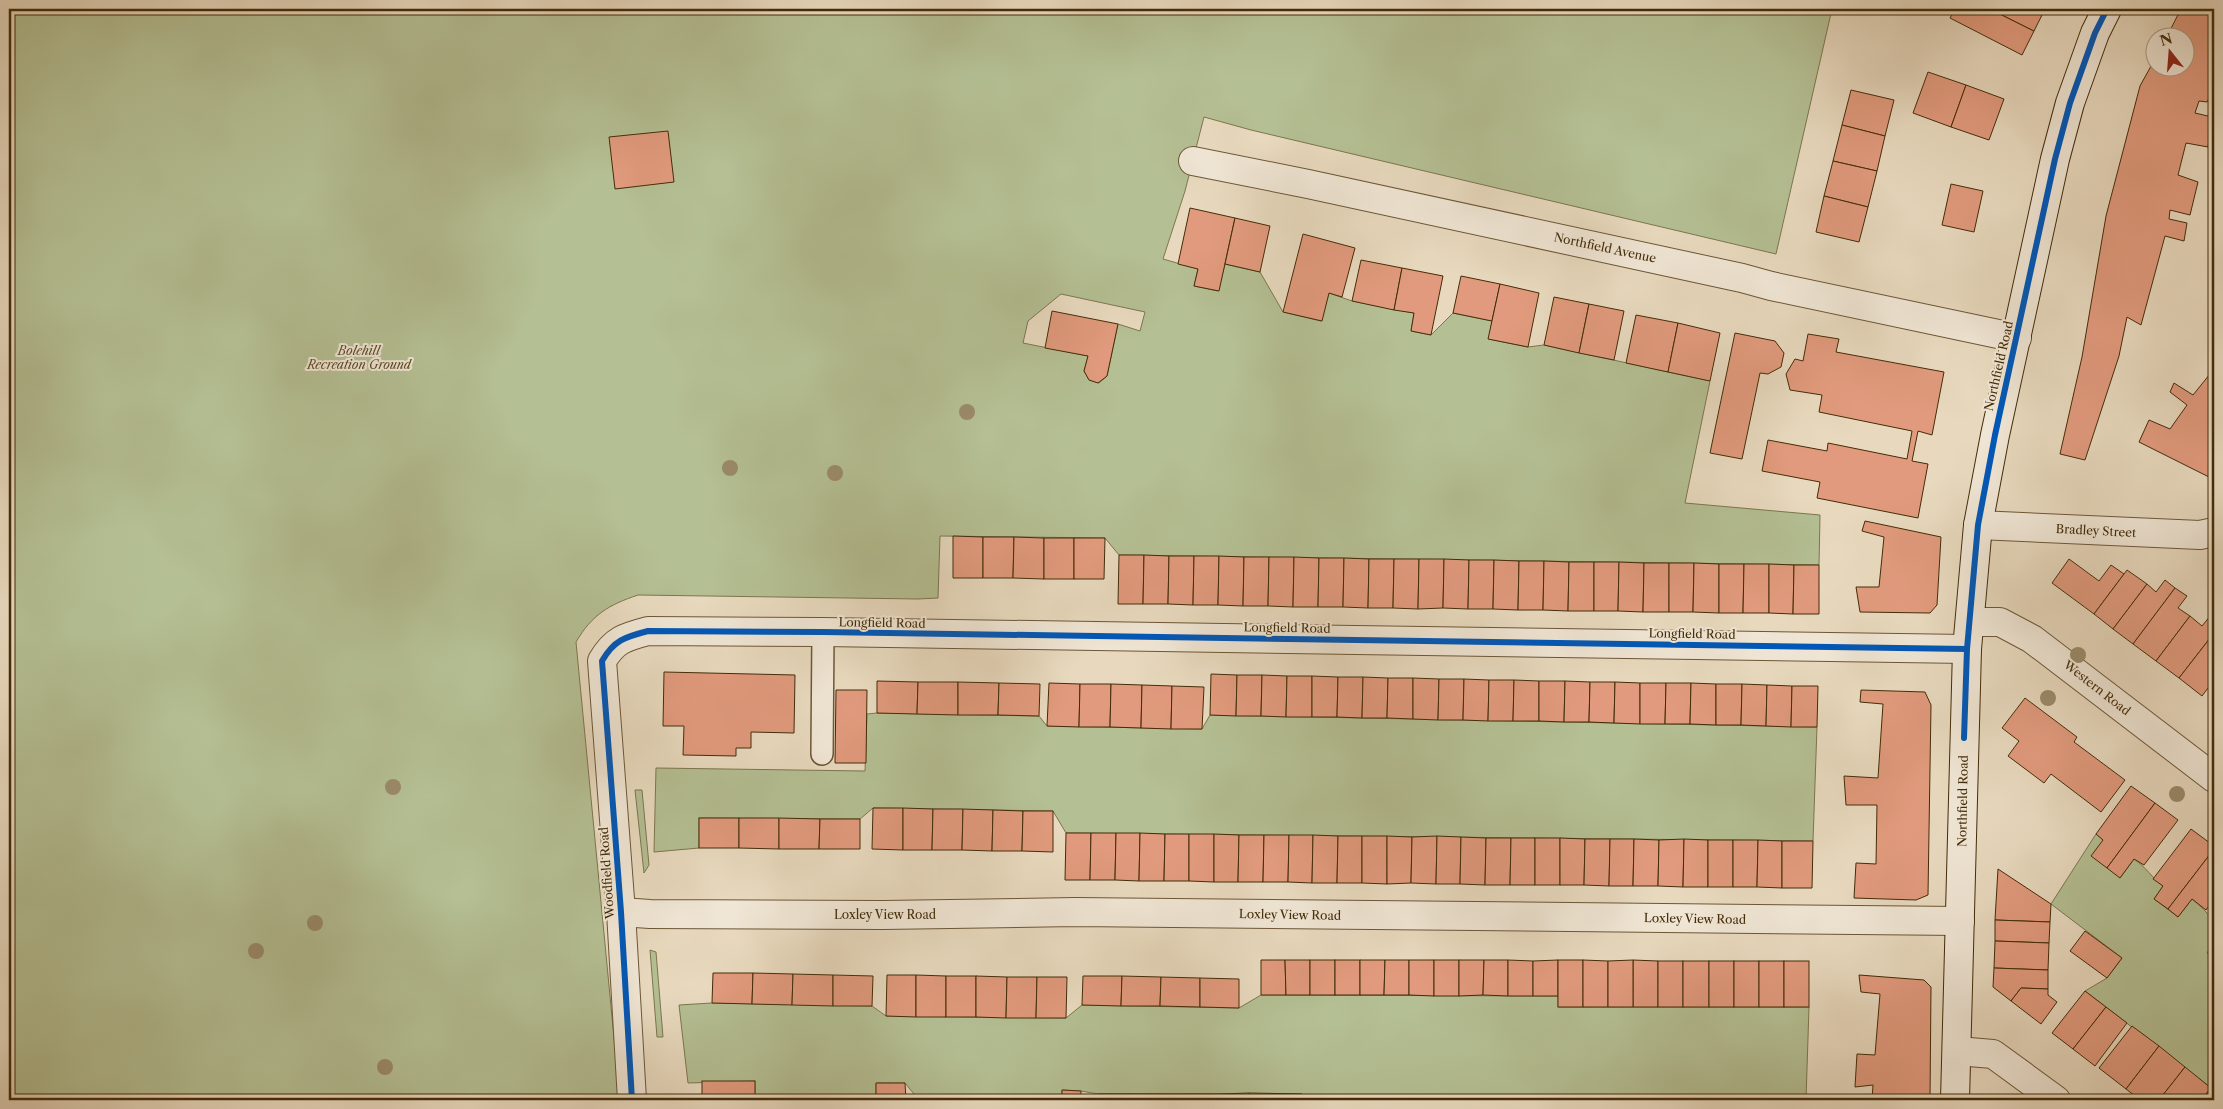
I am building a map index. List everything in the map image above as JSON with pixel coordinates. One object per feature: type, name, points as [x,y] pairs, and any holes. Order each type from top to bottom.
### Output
[{"type":"street","name":"Northfield Road","points":[[1955,1100],[1967,649],[1978,526],[1995,435],[2055,160],[2070,103],[2095,33],[2107,9]]},
{"type":"street","name":"Northfield Avenue","points":[[1193,161],[1308,184],[2017,338]]},
{"type":"street","name":"Bradley Street","points":[[1978,526],[2200,536],[2214,532]]},
{"type":"street","name":"Western Road","points":[[1970,622],[2000,622],[2032,639],[2214,778]]},
{"type":"street","name":"Longfield Road","points":[[610,647],[629,636],[648,631],[1967,649]]},
{"type":"street","name":"Woodfield Road","points":[[610,647],[602,661],[621,912],[632,1100]]},
{"type":"street","name":"Loxley View Road","points":[[621,912],[660,914],[883,915],[1076,912],[1960,921]]},
{"type":"street","points":[[1957,1051],[1993,1054],[2056,1100]]},
{"type":"lane","points":[[822,754],[823,632]]},
{"type":"green space","name":"Bolehill Recreation Ground","points":[[9,9],[1832,9],[1776,254],[1251,130],[1204,117],[1185,191],[1163,259],[1198,269],[1194,286],[1218,291],[1225,264],[1260,272],[1283,312],[1321,321],[1329,293],[1352,301],[1414,313],[1411,331],[1431,335],[1453,313],[1492,321],[1489,339],[1528,347],[1544,345],[1710,381],[1685,503],[1820,515],[1819,565],[1119,555],[1105,538],[940,536],[938,598],[638,595],[609,607],[602,612],[588,625],[576,642],[620,1100],[9,1100]],"holes":[[[1061,294],[1145,312],[1140,331],[1118,324],[1107,376],[1099,383],[1089,380],[1084,371],[1088,356],[1023,343],[1028,321]]]},
{"type":"green space","points":[[867,714],[1039,716],[1047,726],[1202,729],[1210,715],[1817,727],[1813,841],[1066,833],[1053,811],[873,808],[860,819],[699,818],[699,848],[654,852],[656,768],[865,771]]},
{"type":"green space","points":[[635,790],[642,790],[649,865],[644,873]]},
{"type":"green space","points":[[2096,834],[2103,840],[2120,878],[2134,859],[2163,886],[2154,899],[2178,917],[2192,899],[2205,911],[2213,923],[2214,937],[2207,953],[2214,959],[2214,1084],[2211,1088],[2085,991],[2107,978],[2122,958],[2051,904]]},
{"type":"green space","points":[[650,950],[656,952],[663,1037],[657,1037]]},
{"type":"green space","points":[[1261,995],[1558,996],[1558,1007],[1809,1007],[1806,1100],[1306,1100],[1302,1094],[1098,1094],[1062,1090],[1062,1100],[919,1100],[905,1083],[876,1083],[876,1095],[755,1096],[755,1081],[688,1083],[679,1005],[712,1003],[872,1006],[886,1016],[1066,1018],[1082,1005],[1239,1008]]},
{"type":"building","points":[[1955,9],[1968,9],[1978,14],[1981,9],[1990,9],[2034,31],[2022,55],[1950,18]]},
{"type":"building","points":[[1990,9],[2045,9],[2034,31]]},
{"type":"building","points":[[2181,9],[2214,9],[2214,89],[2207,102],[2199,101],[2195,113],[2212,117],[2208,147],[2186,143],[2178,175],[2198,182],[2190,215],[2170,210],[2169,219],[2187,223],[2184,241],[2165,236],[2141,325],[2127,317],[2119,356],[2085,460],[2060,454],[2082,357],[2106,216],[2140,86],[2146,75],[2146,78],[2196,78],[2196,28],[2171,28]]},
{"type":"building","points":[[1928,72],[1966,85],[1951,127],[1913,113]]},
{"type":"building","points":[[1966,85],[2004,99],[1989,140],[1951,127]]},
{"type":"building","points":[[1851,90],[1894,100],[1885,136],[1842,125]]},
{"type":"building","points":[[1842,125],[1885,136],[1877,171],[1833,161]]},
{"type":"building","points":[[668,131],[674,182],[615,189],[609,137]]},
{"type":"building","points":[[1833,161],[1877,171],[1868,207],[1824,196]]},
{"type":"building","points":[[1951,184],[1983,191],[1974,232],[1942,225]]},
{"type":"building","points":[[1824,196],[1868,207],[1859,242],[1816,232]]},
{"type":"building","points":[[1190,208],[1235,218],[1219,291],[1194,286],[1198,269],[1178,264]]},
{"type":"building","points":[[1235,218],[1270,226],[1260,272],[1225,264]]},
{"type":"building","points":[[1303,234],[1355,248],[1342,297],[1329,293],[1322,321],[1283,312]]},
{"type":"building","points":[[1361,260],[1402,268],[1394,310],[1352,301]]},
{"type":"building","points":[[1402,268],[1443,276],[1431,335],[1411,331],[1414,313],[1394,310]]},
{"type":"building","points":[[1461,276],[1500,284],[1492,321],[1453,313]]},
{"type":"building","points":[[1500,284],[1539,293],[1528,347],[1488,339]]},
{"type":"building","points":[[1554,297],[1589,304],[1579,353],[1544,345]]},
{"type":"building","points":[[1589,304],[1624,311],[1614,360],[1579,353]]},
{"type":"building","points":[[1052,311],[1118,324],[1107,376],[1098,383],[1089,380],[1084,371],[1088,356],[1045,348]]},
{"type":"building","points":[[1636,315],[1678,323],[1668,372],[1626,363]]},
{"type":"building","points":[[1678,323],[1720,333],[1710,381],[1668,372]]},
{"type":"building","points":[[1735,333],[1775,341],[1784,353],[1781,367],[1768,374],[1760,373],[1742,459],[1710,453]]},
{"type":"building","points":[[1808,334],[1839,339],[1836,352],[1944,372],[1932,435],[1918,431],[1912,461],[1928,464],[1918,518],[1817,498],[1820,482],[1762,471],[1768,440],[1827,451],[1828,443],[1907,459],[1912,431],[1819,412],[1822,395],[1790,390],[1786,374],[1795,359],[1803,361]]},
{"type":"building","points":[[2214,369],[2214,469],[2209,477],[2139,442],[2149,420],[2170,429],[2187,405],[2170,392],[2174,383],[2193,395]]},
{"type":"building","points":[[1865,521],[1941,537],[1937,605],[1930,613],[1860,612],[1856,587],[1879,587],[1884,537],[1862,531]]},
{"type":"building","points":[[953,536],[983,537],[983,578],[953,578]]},
{"type":"building","points":[[983,537],[1014,537],[1013,578],[983,578]]},
{"type":"building","points":[[1014,537],[1044,538],[1044,579],[1013,578]]},
{"type":"building","points":[[1044,538],[1074,538],[1074,579],[1044,579]]},
{"type":"building","points":[[1074,538],[1105,538],[1104,579],[1074,579]]},
{"type":"building","points":[[1119,555],[1144,555],[1143,604],[1118,604]]},
{"type":"building","points":[[1144,555],[1169,556],[1168,604],[1143,604]]},
{"type":"building","points":[[1169,556],[1194,556],[1193,605],[1168,604]]},
{"type":"building","points":[[1194,556],[1219,556],[1218,605],[1193,605]]},
{"type":"building","points":[[1219,556],[1244,557],[1243,606],[1218,605]]},
{"type":"building","points":[[1244,557],[1269,557],[1268,606],[1243,606]]},
{"type":"building","points":[[1269,557],[1294,557],[1293,607],[1268,606]]},
{"type":"building","points":[[1294,557],[1319,558],[1318,607],[1293,607]]},
{"type":"building","points":[[1319,558],[1344,558],[1343,607],[1318,607]]},
{"type":"building","points":[[1344,558],[1369,559],[1368,608],[1343,607]]},
{"type":"building","points":[[1369,559],[1394,559],[1393,608],[1368,608]]},
{"type":"building","points":[[1394,559],[1419,559],[1418,609],[1393,608]]},
{"type":"building","points":[[1419,559],[1444,559],[1443,608],[1418,609]]},
{"type":"building","points":[[1444,559],[1469,560],[1468,609],[1443,608]]},
{"type":"building","points":[[2069,559],[2099,581],[2111,565],[2124,574],[2094,614],[2052,583]]},
{"type":"building","points":[[1469,560],[1494,560],[1493,609],[1468,609]]},
{"type":"building","points":[[1494,560],[1519,561],[1518,610],[1493,609]]},
{"type":"building","points":[[1519,561],[1544,561],[1543,610],[1518,610]]},
{"type":"building","points":[[1544,561],[1569,562],[1568,611],[1543,610]]},
{"type":"building","points":[[1569,562],[1594,562],[1594,611],[1568,611]]},
{"type":"building","points":[[1594,562],[1619,562],[1618,611],[1594,611]]},
{"type":"building","points":[[1619,562],[1644,563],[1643,612],[1618,611]]},
{"type":"building","points":[[1644,563],[1669,563],[1669,612],[1643,612]]},
{"type":"building","points":[[1669,563],[1694,563],[1693,612],[1669,612]]},
{"type":"building","points":[[1694,563],[1719,564],[1719,613],[1693,612]]},
{"type":"building","points":[[1719,564],[1744,564],[1743,613],[1719,613]]},
{"type":"building","points":[[1744,564],[1769,564],[1769,613],[1743,613]]},
{"type":"building","points":[[1769,564],[1794,565],[1793,614],[1769,613]]},
{"type":"building","points":[[1794,565],[1819,565],[1819,614],[1793,614]]},
{"type":"building","points":[[2127,570],[2147,584],[2113,629],[2094,614]]},
{"type":"building","points":[[2165,580],[2175,588],[2133,644],[2113,629],[2147,584],[2156,592]]},
{"type":"building","points":[[2175,588],[2187,596],[2178,608],[2190,616],[2156,661],[2133,644]]},
{"type":"building","points":[[2211,615],[2214,617],[2214,633],[2179,678],[2156,661],[2190,616],[2202,626]]},
{"type":"building","points":[[2214,633],[2214,680],[2202,696],[2179,678]]},
{"type":"building","points":[[664,672],[795,675],[794,733],[751,732],[751,748],[736,748],[736,756],[683,755],[684,726],[663,726]]},
{"type":"building","points":[[1211,674],[1237,675],[1236,716],[1210,715]]},
{"type":"building","points":[[1237,675],[1262,675],[1261,716],[1236,716]]},
{"type":"building","points":[[1262,675],[1287,676],[1286,717],[1261,716]]},
{"type":"building","points":[[1287,676],[1312,676],[1312,717],[1286,717]]},
{"type":"building","points":[[1312,676],[1338,677],[1337,717],[1312,717]]},
{"type":"building","points":[[1338,677],[1363,677],[1362,718],[1337,717]]},
{"type":"building","points":[[1363,677],[1388,678],[1387,718],[1362,718]]},
{"type":"building","points":[[1388,678],[1413,678],[1413,719],[1387,718]]},
{"type":"building","points":[[1413,678],[1439,679],[1438,720],[1413,719]]},
{"type":"building","points":[[1439,679],[1464,679],[1463,720],[1438,720]]},
{"type":"building","points":[[1464,679],[1489,680],[1488,721],[1463,720]]},
{"type":"building","points":[[1489,680],[1514,680],[1513,721],[1488,721]]},
{"type":"building","points":[[1514,680],[1539,681],[1539,721],[1513,721]]},
{"type":"building","points":[[877,681],[918,682],[917,714],[877,713]]},
{"type":"building","points":[[1539,681],[1565,681],[1564,722],[1539,721]]},
{"type":"building","points":[[1565,681],[1590,682],[1589,722],[1564,722]]},
{"type":"building","points":[[918,682],[958,682],[958,715],[917,714]]},
{"type":"building","points":[[958,682],[999,683],[998,715],[958,715]]},
{"type":"building","points":[[1590,682],[1615,682],[1614,723],[1589,722]]},
{"type":"building","points":[[1615,682],[1640,683],[1640,724],[1614,723]]},
{"type":"building","points":[[999,683],[1040,684],[1039,716],[998,715]]},
{"type":"building","points":[[1049,683],[1080,684],[1079,727],[1047,726]]},
{"type":"building","points":[[1640,683],[1666,683],[1665,724],[1640,724]]},
{"type":"building","points":[[1666,683],[1691,683],[1690,724],[1665,724]]},
{"type":"building","points":[[1691,683],[1716,684],[1716,725],[1690,724]]},
{"type":"building","points":[[1080,684],[1111,684],[1110,727],[1079,727]]},
{"type":"building","points":[[1111,684],[1142,685],[1141,728],[1110,727]]},
{"type":"building","points":[[1716,684],[1742,684],[1741,725],[1716,725]]},
{"type":"building","points":[[1742,684],[1767,685],[1766,726],[1741,725]]},
{"type":"building","points":[[1142,685],[1172,686],[1171,729],[1141,728]]},
{"type":"building","points":[[1767,685],[1792,686],[1791,727],[1766,726]]},
{"type":"building","points":[[1172,686],[1204,687],[1202,729],[1171,729]]},
{"type":"building","points":[[1792,686],[1818,686],[1817,727],[1791,727]]},
{"type":"building","points":[[836,690],[867,690],[866,763],[835,763]]},
{"type":"building","points":[[1861,690],[1925,692],[1931,705],[1928,895],[1916,900],[1854,898],[1856,863],[1876,864],[1877,805],[1846,805],[1844,776],[1878,778],[1883,704],[1860,702]]},
{"type":"building","points":[[2025,698],[2077,737],[2074,742],[2125,780],[2101,812],[2051,774],[2044,783],[2008,756],[2019,741],[2002,728]]},
{"type":"building","points":[[2131,786],[2155,803],[2107,868],[2091,856],[2103,840],[2096,834]]},
{"type":"building","points":[[2155,803],[2178,820],[2144,865],[2134,859],[2120,878],[2107,868]]},
{"type":"building","points":[[873,808],[903,808],[903,850],[872,849]]},
{"type":"building","points":[[903,808],[933,809],[932,850],[903,850]]},
{"type":"building","points":[[933,809],[963,809],[962,850],[932,850]]},
{"type":"building","points":[[963,809],[993,810],[992,851],[962,850]]},
{"type":"building","points":[[993,810],[1023,811],[1022,851],[992,851]]},
{"type":"building","points":[[1023,811],[1053,811],[1053,852],[1022,851]]},
{"type":"building","points":[[699,818],[739,818],[739,848],[699,848]]},
{"type":"building","points":[[739,818],[779,818],[779,849],[739,848]]},
{"type":"building","points":[[779,818],[820,819],[819,849],[779,849]]},
{"type":"building","points":[[820,819],[860,819],[860,849],[819,849]]},
{"type":"building","points":[[2191,829],[2214,846],[2214,849],[2168,909],[2154,899],[2163,886],[2153,879]]},
{"type":"building","points":[[1066,833],[1091,833],[1090,880],[1065,880]]},
{"type":"building","points":[[1091,833],[1116,833],[1115,880],[1090,880]]},
{"type":"building","points":[[1116,833],[1140,833],[1139,881],[1115,880]]},
{"type":"building","points":[[1140,833],[1165,834],[1164,881],[1139,881]]},
{"type":"building","points":[[1165,834],[1189,834],[1189,881],[1164,881]]},
{"type":"building","points":[[1189,834],[1214,834],[1214,882],[1189,881]]},
{"type":"building","points":[[1214,834],[1239,835],[1238,882],[1214,882]]},
{"type":"building","points":[[1239,835],[1264,835],[1263,882],[1238,882]]},
{"type":"building","points":[[1264,835],[1289,835],[1288,882],[1263,882]]},
{"type":"building","points":[[1289,835],[1313,835],[1312,883],[1288,882]]},
{"type":"building","points":[[1313,835],[1338,836],[1337,883],[1312,883]]},
{"type":"building","points":[[1338,836],[1362,836],[1362,883],[1337,883]]},
{"type":"building","points":[[1362,836],[1387,836],[1387,884],[1362,883]]},
{"type":"building","points":[[1387,836],[1412,837],[1411,883],[1387,884]]},
{"type":"building","points":[[1437,836],[1436,884],[1411,883],[1412,837]]},
{"type":"building","points":[[1437,836],[1461,837],[1460,884],[1436,884]]},
{"type":"building","points":[[1461,837],[1486,838],[1485,885],[1460,884]]},
{"type":"building","points":[[1486,838],[1511,838],[1510,885],[1485,885]]},
{"type":"building","points":[[1511,838],[1535,838],[1535,885],[1510,885]]},
{"type":"building","points":[[1535,838],[1560,838],[1560,885],[1535,885]]},
{"type":"building","points":[[1560,838],[1585,839],[1584,885],[1560,885]]},
{"type":"building","points":[[1585,839],[1610,839],[1609,886],[1584,885]]},
{"type":"building","points":[[1610,839],[1634,839],[1633,886],[1609,886]]},
{"type":"building","points":[[1634,839],[1659,840],[1658,886],[1633,886]]},
{"type":"building","points":[[1684,839],[1683,887],[1658,886],[1659,840]]},
{"type":"building","points":[[1684,839],[1708,840],[1708,887],[1683,887]]},
{"type":"building","points":[[1708,840],[1733,840],[1733,887],[1708,887]]},
{"type":"building","points":[[1733,840],[1758,840],[1757,887],[1733,887]]},
{"type":"building","points":[[1758,840],[1782,841],[1782,888],[1757,887]]},
{"type":"building","points":[[1782,841],[1813,841],[1812,888],[1782,888]]},
{"type":"building","points":[[2214,849],[2214,899],[2206,910],[2192,899],[2178,917],[2168,909]]},
{"type":"building","points":[[1998,869],[2051,904],[2050,922],[1995,920]]},
{"type":"building","points":[[1995,920],[2050,922],[2049,943],[1995,941]]},
{"type":"building","points":[[2085,931],[2122,958],[2107,978],[2070,951]]},
{"type":"building","points":[[1995,941],[2049,943],[2048,970],[1994,968]]},
{"type":"building","points":[[1261,960],[1285,960],[1286,995],[1261,995]]},
{"type":"building","points":[[1285,960],[1310,960],[1310,995],[1286,995]]},
{"type":"building","points":[[1310,960],[1335,960],[1335,995],[1310,995]]},
{"type":"building","points":[[1335,960],[1360,960],[1360,995],[1335,995]]},
{"type":"building","points":[[1360,960],[1385,960],[1384,995],[1360,995]]},
{"type":"building","points":[[1385,960],[1409,960],[1409,995],[1384,995]]},
{"type":"building","points":[[1409,960],[1434,960],[1434,996],[1409,995]]},
{"type":"building","points":[[1434,960],[1459,960],[1459,996],[1434,996]]},
{"type":"building","points":[[1459,960],[1484,960],[1483,995],[1459,996]]},
{"type":"building","points":[[1484,960],[1508,960],[1508,996],[1483,995]]},
{"type":"building","points":[[1508,960],[1533,961],[1533,996],[1508,996]]},
{"type":"building","points":[[1558,960],[1558,996],[1533,996],[1533,961]]},
{"type":"building","points":[[1558,960],[1583,960],[1583,1007],[1558,1007]]},
{"type":"building","points":[[1583,960],[1608,961],[1608,1007],[1583,1007]]},
{"type":"building","points":[[1633,960],[1658,961],[1658,1007],[1633,1007]]},
{"type":"building","points":[[1633,960],[1633,1007],[1608,1007],[1608,961]]},
{"type":"building","points":[[1658,961],[1683,961],[1683,1007],[1658,1007]]},
{"type":"building","points":[[1683,961],[1709,961],[1709,1007],[1683,1007]]},
{"type":"building","points":[[1709,961],[1734,961],[1734,1007],[1709,1007]]},
{"type":"building","points":[[1734,961],[1759,961],[1759,1007],[1734,1007]]},
{"type":"building","points":[[1759,961],[1784,961],[1784,1007],[1759,1007]]},
{"type":"building","points":[[1784,961],[1809,961],[1809,1007],[1784,1007]]},
{"type":"building","points":[[1994,968],[2048,970],[2048,989],[2021,988],[2011,1001],[1993,987]]},
{"type":"building","points":[[713,973],[753,973],[752,1004],[712,1003]]},
{"type":"building","points":[[753,973],[793,974],[792,1005],[752,1004]]},
{"type":"building","points":[[793,974],[833,975],[833,1006],[792,1005]]},
{"type":"building","points":[[833,975],[873,976],[872,1006],[833,1006]]},
{"type":"building","points":[[887,975],[916,975],[916,1017],[886,1016]]},
{"type":"building","points":[[916,975],[946,976],[946,1017],[916,1017]]},
{"type":"building","points":[[1859,975],[1924,980],[1931,987],[1930,1100],[1872,1100],[1873,1085],[1855,1087],[1857,1054],[1875,1055],[1880,994],[1861,992]]},
{"type":"building","points":[[946,976],[976,976],[976,1017],[946,1017]]},
{"type":"building","points":[[976,976],[1007,977],[1006,1018],[976,1017]]},
{"type":"building","points":[[1083,976],[1122,976],[1121,1006],[1082,1005]]},
{"type":"building","points":[[1122,976],[1161,977],[1160,1006],[1121,1006]]},
{"type":"building","points":[[1007,977],[1037,977],[1036,1018],[1006,1018]]},
{"type":"building","points":[[1037,977],[1067,977],[1066,1018],[1036,1018]]},
{"type":"building","points":[[1161,977],[1200,978],[1200,1007],[1160,1006]]},
{"type":"building","points":[[1200,978],[1239,979],[1239,1008],[1200,1007]]},
{"type":"building","points":[[2021,988],[2048,989],[2048,995],[2057,1002],[2041,1024],[2011,1001]]},
{"type":"building","points":[[2085,991],[2106,1007],[2073,1049],[2052,1033]]},
{"type":"building","points":[[2106,1007],[2127,1023],[2095,1066],[2073,1049]]},
{"type":"building","points":[[2132,1026],[2159,1046],[2126,1089],[2099,1068]]},
{"type":"building","points":[[2159,1046],[2185,1067],[2159,1100],[2140,1100],[2126,1089]]},
{"type":"building","points":[[2185,1067],[2211,1088],[2201,1100],[2159,1100]]},
{"type":"building","points":[[702,1081],[755,1081],[755,1100],[702,1100]]},
{"type":"building","points":[[876,1083],[905,1083],[906,1100],[876,1100]]},
{"type":"building","points":[[2214,1084],[2214,1100],[2201,1100],[2211,1088]]},
{"type":"building","points":[[1062,1090],[1081,1091],[1081,1100],[1062,1100]]},
{"type":"building","points":[[1249,1093],[1302,1094],[1302,1100],[1249,1100]]},
{"type":"building","points":[[1249,1093],[1249,1100],[1219,1100],[1219,1094]]},
{"type":"building","points":[[1098,1094],[1129,1094],[1129,1100],[1098,1100]]},
{"type":"building","points":[[1129,1094],[1159,1094],[1159,1100],[1129,1100]]},
{"type":"building","points":[[1159,1094],[1189,1094],[1189,1100],[1159,1100]]},
{"type":"building","points":[[1189,1094],[1219,1094],[1219,1100],[1189,1100]]},
{"type":"building","points":[[815,1095],[815,1100],[785,1100],[785,1096]]},
{"type":"building","points":[[815,1095],[846,1096],[846,1100],[815,1100]]},
{"type":"building","points":[[876,1095],[876,1100],[846,1100],[846,1096]]},
{"type":"building","points":[[755,1096],[785,1096],[785,1100],[755,1100]]},
{"type":"cycle path","points":[[1964,738],[1967,649],[1978,525],[1995,435],[2055,159],[2070,103],[2095,33],[2107,9]]},
{"type":"cycle path","points":[[632,1100],[621,912],[602,661],[611,648],[621,640],[633,635],[648,631],[823,632],[1967,649]]}]
